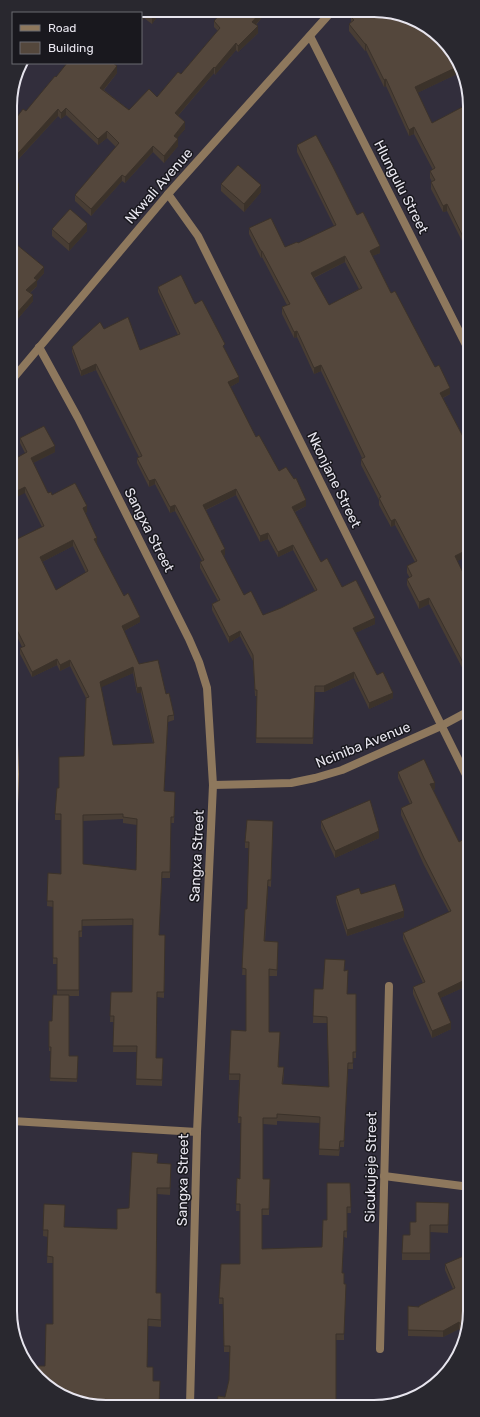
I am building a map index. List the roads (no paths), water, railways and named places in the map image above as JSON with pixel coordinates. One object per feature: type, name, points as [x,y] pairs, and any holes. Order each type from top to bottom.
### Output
[{"type":"street","name":"Nkwali Avenue","points":[[17,374],[168,194],[327,17]]},
{"type":"street","name":"Hlungulu Street","points":[[310,36],[463,339]]},
{"type":"street","name":"Nkonjane Street","points":[[168,194],[198,236],[463,769]]},
{"type":"street","name":"Sangxa Street","points":[[39,347],[78,418],[186,632],[199,662],[207,688],[213,785],[197,1132],[190,1400]]},
{"type":"street","name":"Nciniba Avenue","points":[[213,785],[291,784],[315,778],[342,770],[441,726],[463,714]]},
{"type":"street","name":"Sicukujeje Street","points":[[380,1349],[389,986]]},
{"type":"street","points":[[17,1121],[197,1132]]},
{"type":"street","points":[[384,1176],[463,1187]]}]
